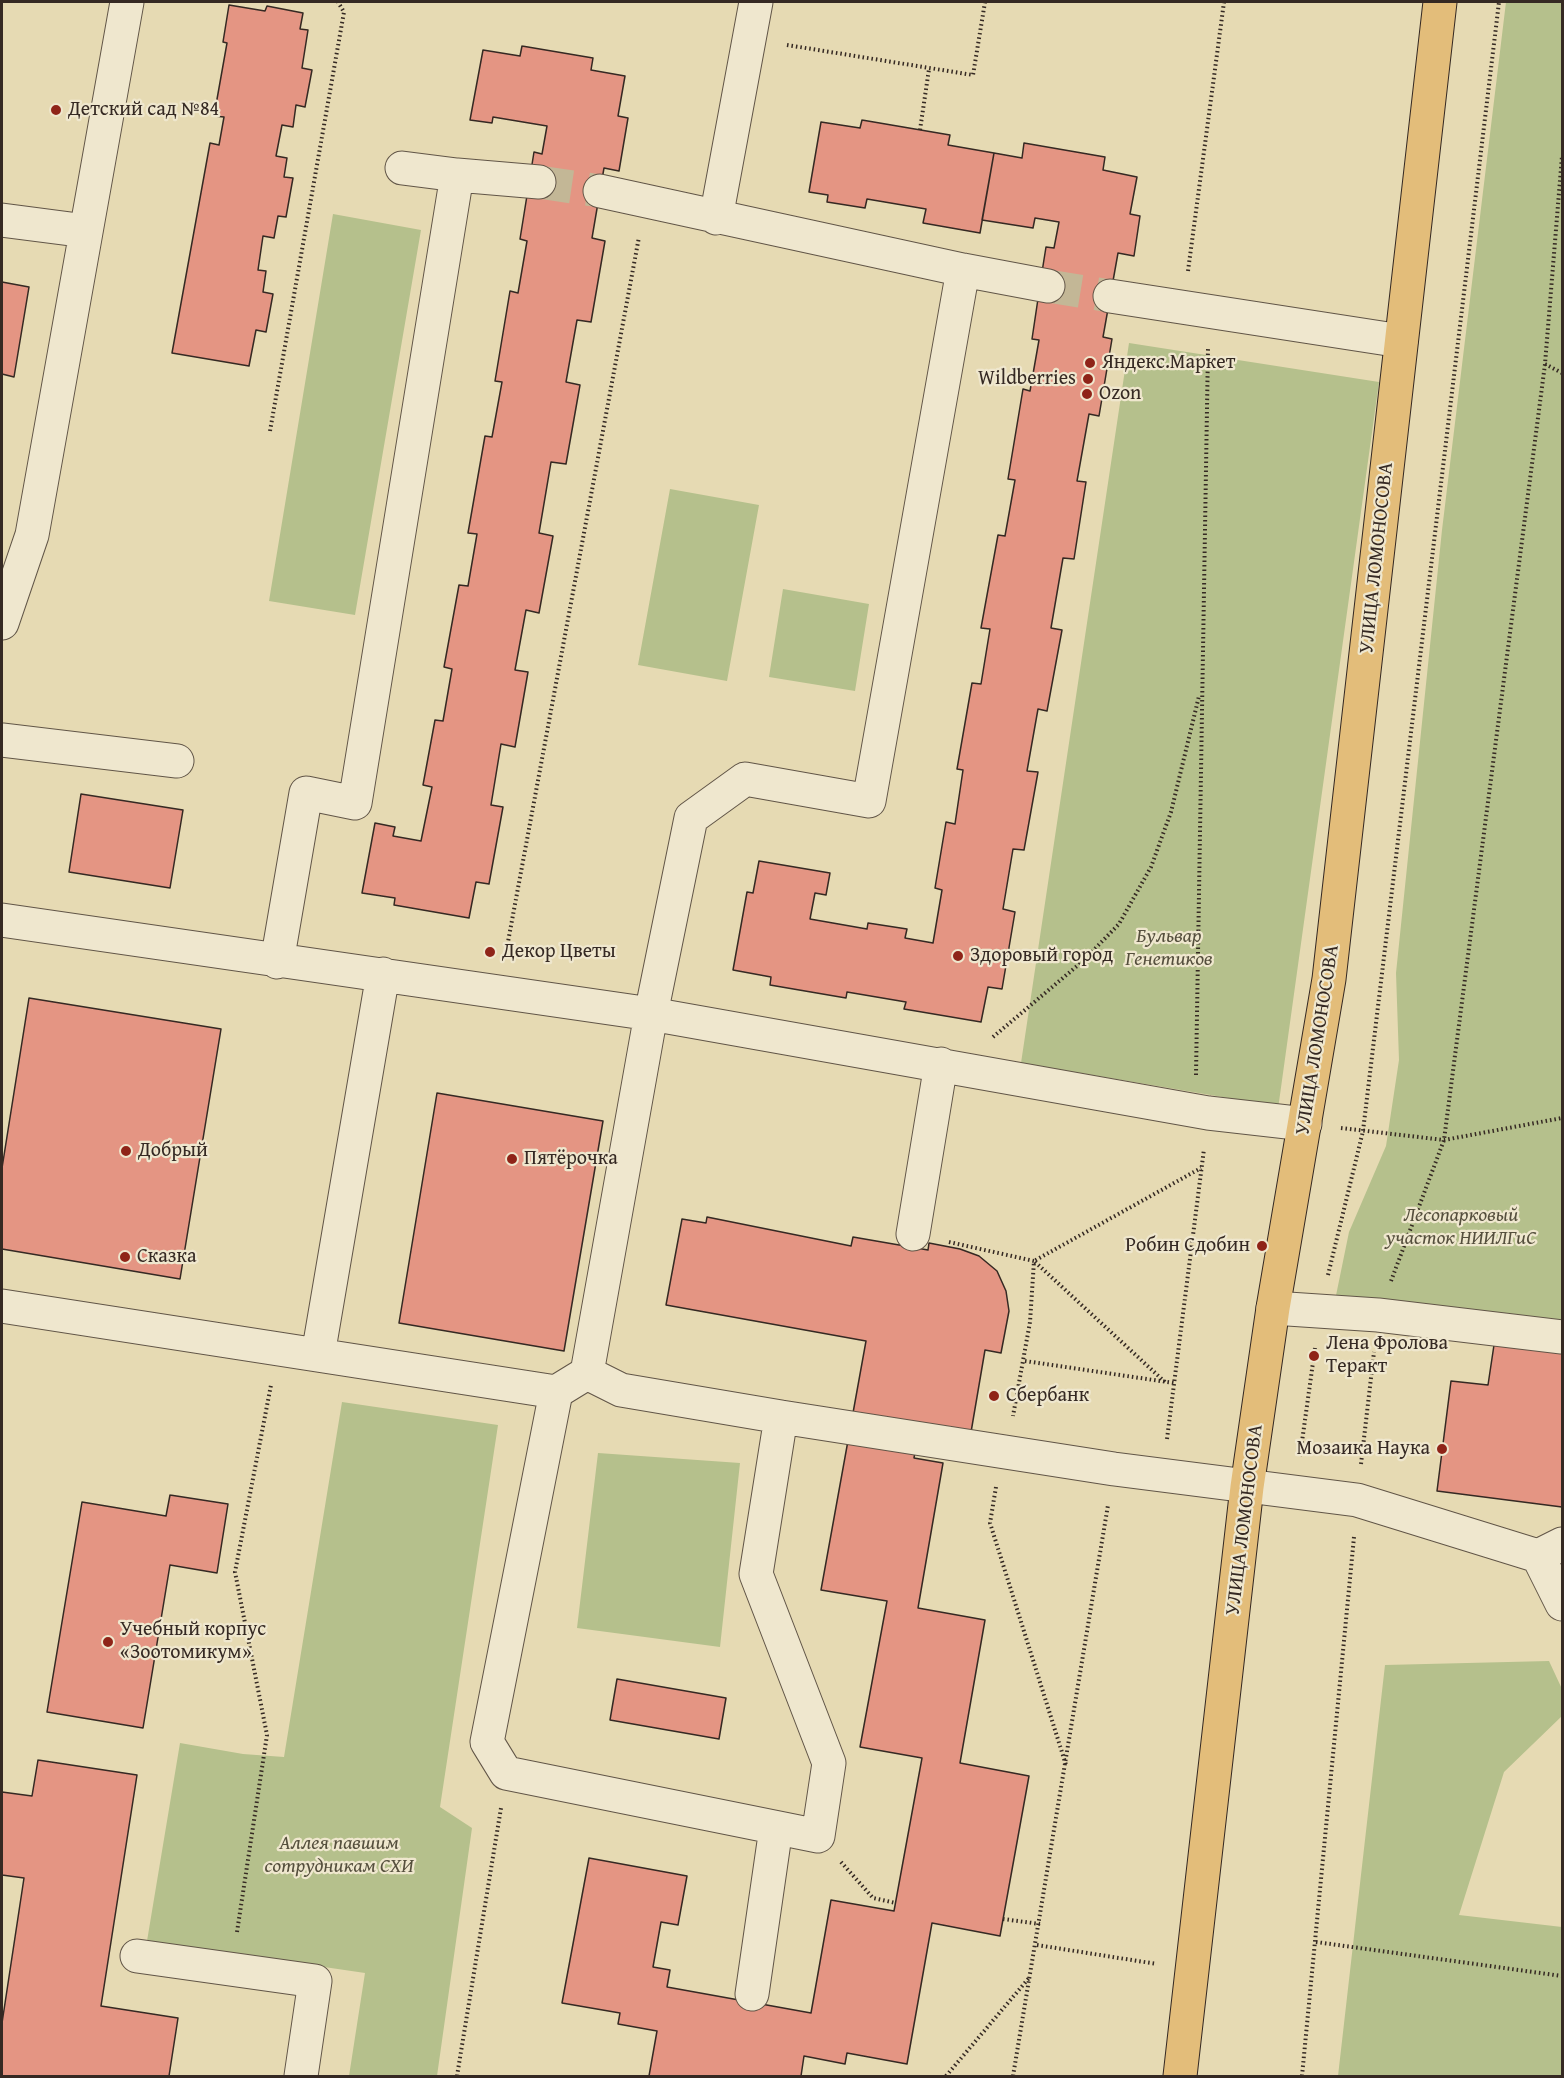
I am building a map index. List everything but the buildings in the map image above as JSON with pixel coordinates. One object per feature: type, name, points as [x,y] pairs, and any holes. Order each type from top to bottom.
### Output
[{"type":"main road","name":"УЛИЦА ЛОМОНОСОВА","points":[[1180,2076],[1247,1487],[1273,1308],[1329,979],[1401,341],[1435,2]]},
{"type":"lane","points":[[2,623],[32,535],[127,2]]},
{"type":"lane","points":[[716,218],[756,2]]},
{"type":"lane","points":[[402,168],[539,182]]},
{"type":"lane","points":[[277,962],[306,793],[354,803],[457,175]]},
{"type":"lane","points":[[600,191],[645,203],[1047,286]]},
{"type":"lane","points":[[2,220],[86,231]]},
{"type":"lane","points":[[2,1306],[556,1392],[587,1373],[651,1014],[691,818],[745,779],[869,801],[963,270]]},
{"type":"lane","points":[[1110,296],[1401,341]]},
{"type":"lane","points":[[2,740],[177,761]]},
{"type":"lane","points":[[2,920],[277,962],[383,974],[651,1014],[1208,1113],[1305,1124]]},
{"type":"lane","points":[[318,1355],[383,974]]},
{"type":"lane","points":[[913,1234],[941,1064]]},
{"type":"lane","points":[[1273,1308],[1378,1315],[1563,1337]]},
{"type":"lane","points":[[587,1373],[621,1390],[781,1417],[1114,1469],[1357,1500],[1550,1550],[1563,1604]]},
{"type":"lane","points":[[556,1392],[487,1742],[506,1773],[818,1836],[828,1763],[756,1574],[781,1417]]},
{"type":"lane","points":[[752,1994],[776,1828]]},
{"type":"lane","points":[[137,1956],[315,1981],[301,2076]]},
{"type":"path","points":[[270,431],[344,12],[338,2]]},
{"type":"path","points":[[787,45],[973,75],[985,2]]},
{"type":"path","points":[[1163,1476],[1208,1113],[1196,1087],[1209,311],[1186,284],[1224,2]]},
{"type":"path","points":[[1295,1492],[1320,1311],[1363,1131],[1498,2]]},
{"type":"path","points":[[920,130],[929,69]]},
{"type":"path","points":[[1302,2076],[1357,1500],[1378,1315],[1444,1140],[1545,364],[1563,156]]},
{"type":"path","points":[[499,991],[645,203]]},
{"type":"path","points":[[1545,364],[1563,373]]},
{"type":"path","points":[[941,1064],[986,1042],[1083,961],[1119,924],[1151,867],[1171,812],[1201,690]]},
{"type":"path","points":[[1305,1124],[1444,1140],[1563,1118]]},
{"type":"path","points":[[1035,1261],[1201,1167]]},
{"type":"path","points":[[913,1234],[1035,1261],[1165,1382]]},
{"type":"path","points":[[1035,1261],[1025,1361],[1002,1452],[990,1523],[1066,1765]]},
{"type":"path","points":[[231,1969],[267,1735],[235,1572],[278,1348]]},
{"type":"path","points":[[1025,1361],[1174,1383]]},
{"type":"path","points":[[1013,2076],[1037,1945],[1114,1469]]},
{"type":"path","points":[[457,2076],[506,1773]]},
{"type":"path","points":[[818,1836],[873,1898],[896,1903]]},
{"type":"path","points":[[1003,1919],[1040,1924]]},
{"type":"path","points":[[1316,1942],[1563,1976]]},
{"type":"path","points":[[1037,1945],[1192,1969]]},
{"type":"path","points":[[946,2076],[1030,1976]]},
{"type":"green space","name":"Лесопарковый участок НИИЛГиС","points":[[1506,2],[1562,2],[1562,1344],[1332,1315],[1349,1232],[1386,1146],[1399,1060],[1396,973],[1442,530]]},
{"type":"green space","points":[[333,214],[421,230],[355,615],[269,601]]},
{"type":"green space","name":"Бульвар Генетиков","points":[[1129,343],[1379,382],[1278,1109],[1252,1102],[1021,1063]]},
{"type":"green space","points":[[670,489],[759,505],[727,681],[638,665]]},
{"type":"green space","points":[[783,589],[869,604],[855,691],[769,677]]},
{"type":"green space","name":"Аллея павшим сотрудникам СХИ","points":[[342,1402],[498,1425],[440,1807],[472,1828],[437,2076],[349,2076],[365,1973],[147,1941],[180,1743],[243,1754],[284,1757]]},
{"type":"green space","points":[[598,1453],[740,1463],[720,1647],[577,1628]]},
{"type":"green space","points":[[1549,1661],[1562,1689],[1562,1716],[1504,1772],[1459,1915],[1562,1927],[1562,2076],[1338,2076],[1385,1665]]},
{"type":"tunnel","points":[[539,182],[600,191]]},
{"type":"tunnel","points":[[1048,286],[1110,296]]},
{"type":"place","name":"Детский сад №84","points":[[56,110]]},
{"type":"place","name":"Яндекс.Маркет","points":[[1090,363]]},
{"type":"place","name":"Wildberries","points":[[1088,379]]},
{"type":"place","name":"Ozon","points":[[1087,394]]},
{"type":"place","name":"Декор Цветы","points":[[490,952]]},
{"type":"place","name":"Здоровый город","points":[[958,956]]},
{"type":"place","name":"Добрый","points":[[126,1151]]},
{"type":"place","name":"Пятёрочка","points":[[512,1159]]},
{"type":"place","name":"Робин Сдобин","points":[[1262,1246]]},
{"type":"place","name":"Сказка","points":[[125,1257]]},
{"type":"place","name":"Лена Фролова Теракт","points":[[1314,1356]]},
{"type":"place","name":"Сбербанк","points":[[994,1396]]},
{"type":"place","name":"Мозаика Наука","points":[[1442,1449]]},
{"type":"place","name":"Учебный корпус «Зоотомикум»","points":[[108,1642]]}]
